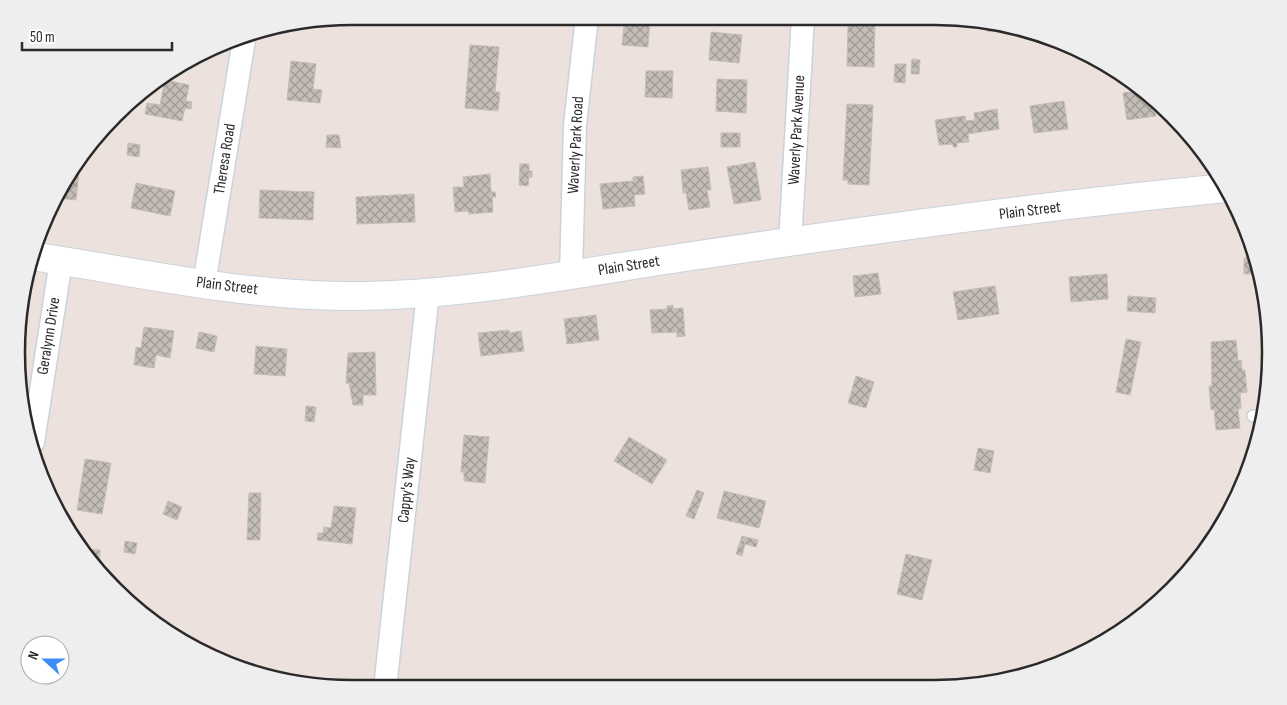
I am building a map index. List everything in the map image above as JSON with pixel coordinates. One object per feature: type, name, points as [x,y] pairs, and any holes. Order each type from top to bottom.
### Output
[{"type":"main road","name":"Plain Street","points":[[39,257],[204,284],[323,296],[428,293],[517,284],[790,243],[974,218],[1218,189]]},
{"type":"street","name":"Waverly Park Road","points":[[571,275],[575,124],[586,25]]},
{"type":"street","name":"Waverly Park Avenue","points":[[790,243],[802,25]]},
{"type":"street","name":"Theresa Road","points":[[204,284],[243,43]]},
{"type":"street","name":"Geralynn Drive","points":[[35,431],[61,261]]},
{"type":"street","name":"Cappy's Way","points":[[386,680],[428,293]]},
{"type":"building","points":[[624,25],[649,25],[648,47],[622,45]]},
{"type":"building","points":[[848,25],[875,25],[874,67],[847,66]]},
{"type":"building","points":[[711,32],[742,35],[739,63],[709,60]]},
{"type":"building","points":[[470,45],[499,47],[495,92],[500,92],[498,111],[465,108]]},
{"type":"building","points":[[912,59],[920,60],[919,74],[911,74]]},
{"type":"building","points":[[291,61],[316,64],[313,89],[322,90],[320,103],[287,100]]},
{"type":"building","points":[[895,64],[906,64],[905,83],[894,82]]},
{"type":"building","points":[[646,71],[673,71],[672,98],[645,97]]},
{"type":"building","points":[[717,79],[747,80],[746,113],[716,111]]},
{"type":"building","points":[[170,81],[189,85],[186,101],[192,102],[191,109],[185,108],[182,121],[145,114],[147,103],[160,105],[164,85]]},
{"type":"building","points":[[1132,92],[1155,111],[1156,116],[1127,120],[1123,93]]},
{"type":"building","points":[[1064,101],[1068,129],[1034,133],[1030,106]]},
{"type":"building","points":[[847,104],[873,105],[869,185],[848,184],[848,180],[843,180]]},
{"type":"building","points":[[997,109],[999,129],[968,134],[969,142],[957,143],[957,147],[953,147],[953,144],[939,145],[935,120],[965,116],[966,121],[975,120],[974,113]]},
{"type":"building","points":[[721,133],[740,133],[740,147],[721,147]]},
{"type":"building","points":[[327,135],[339,135],[341,148],[326,147]]},
{"type":"building","points":[[128,143],[140,145],[139,157],[127,155]]},
{"type":"building","points":[[755,162],[761,200],[734,204],[727,167]]},
{"type":"building","points":[[520,164],[529,164],[529,171],[532,171],[532,177],[529,177],[528,186],[519,185]]},
{"type":"building","points":[[708,167],[711,190],[707,190],[710,207],[689,210],[686,193],[683,193],[681,170]]},
{"type":"building","points":[[79,173],[76,200],[64,199]]},
{"type":"building","points":[[490,174],[491,192],[495,192],[496,197],[492,197],[493,212],[469,214],[468,211],[455,212],[453,187],[464,187],[463,177]]},
{"type":"building","points":[[643,176],[645,194],[634,195],[635,206],[603,209],[600,184],[633,181],[633,177]]},
{"type":"building","points":[[136,183],[175,191],[170,216],[131,208]]},
{"type":"building","points":[[260,190],[314,192],[313,220],[259,218]]},
{"type":"building","points":[[414,194],[415,222],[357,224],[356,197]]},
{"type":"building","points":[[1247,254],[1252,274],[1244,274],[1244,258],[1247,258]]},
{"type":"building","points":[[878,273],[881,294],[855,297],[853,276]]},
{"type":"building","points":[[1107,274],[1108,299],[1071,302],[1069,277]]},
{"type":"building","points":[[995,286],[999,314],[958,320],[953,292]]},
{"type":"building","points":[[1128,296],[1156,298],[1155,313],[1127,311]]},
{"type":"building","points":[[673,305],[673,309],[683,308],[685,336],[677,337],[677,332],[652,333],[650,310],[667,309],[667,306]]},
{"type":"building","points":[[596,315],[599,340],[567,344],[564,319]]},
{"type":"building","points":[[144,327],[174,331],[170,358],[156,355],[154,368],[134,365],[136,347],[141,348]]},
{"type":"building","points":[[509,330],[509,333],[521,331],[524,351],[481,356],[478,333]]},
{"type":"building","points":[[199,332],[217,336],[214,352],[196,348]]},
{"type":"building","points":[[1126,339],[1141,342],[1130,395],[1116,392]]},
{"type":"building","points":[[1236,340],[1238,361],[1241,360],[1242,370],[1245,370],[1247,392],[1240,393],[1241,408],[1238,409],[1240,428],[1216,430],[1214,409],[1211,410],[1209,386],[1212,386],[1211,342]]},
{"type":"building","points":[[256,346],[287,349],[285,376],[254,374]]},
{"type":"building","points":[[375,352],[376,395],[363,395],[363,405],[353,405],[349,383],[346,383],[348,353]]},
{"type":"building","points":[[856,376],[874,382],[866,408],[848,403]]},
{"type":"building","points":[[306,406],[316,407],[314,422],[305,421]]},
{"type":"building","points":[[464,435],[489,437],[485,483],[464,481],[464,472],[461,472]]},
{"type":"building","points":[[629,437],[667,460],[652,484],[614,461]]},
{"type":"building","points":[[978,448],[994,451],[990,473],[974,470]]},
{"type":"building","points":[[85,459],[111,463],[102,514],[77,510]]},
{"type":"building","points":[[697,490],[704,493],[694,519],[686,516]]},
{"type":"building","points":[[724,491],[766,501],[759,528],[717,518]]},
{"type":"building","points":[[249,493],[261,493],[260,540],[247,540]]},
{"type":"building","points":[[168,501],[182,507],[177,520],[163,514]]},
{"type":"building","points":[[334,506],[356,508],[352,544],[317,540],[318,533],[323,533],[324,527],[331,528]]},
{"type":"building","points":[[742,536],[758,540],[756,547],[745,544],[742,556],[736,554]]},
{"type":"building","points":[[125,541],[137,543],[135,554],[124,552]]},
{"type":"building","points":[[91,549],[100,550],[100,560]]},
{"type":"building","points":[[906,554],[932,560],[922,600],[897,594]]}]
